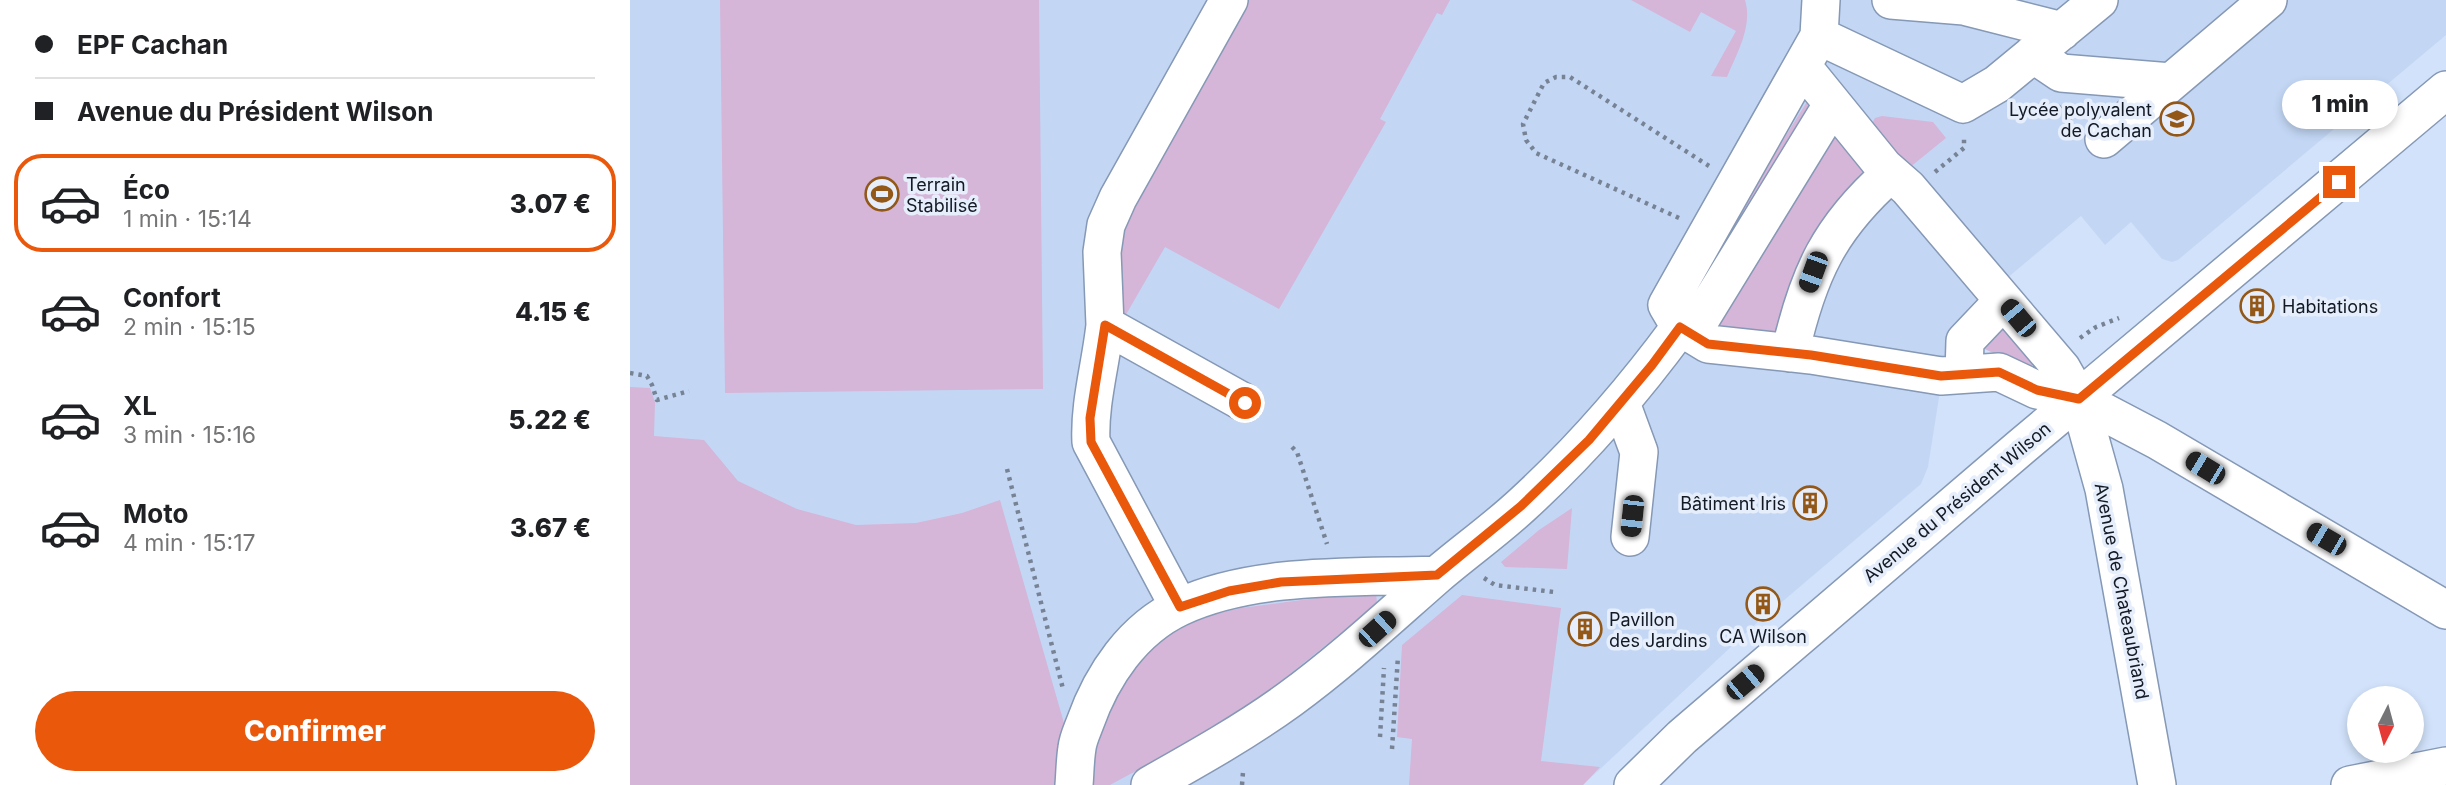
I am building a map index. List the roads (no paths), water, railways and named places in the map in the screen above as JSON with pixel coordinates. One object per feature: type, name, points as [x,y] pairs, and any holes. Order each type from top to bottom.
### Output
[{"type":"street","points":[[1180,607],[1091,442],[1090,418],[1105,325],[1102,252],[1106,225],[1118,198],[1228,0]]},
{"type":"street","points":[[1821,0],[1811,51],[1667,305],[1686,330],[1708,344],[1790,353],[1941,376],[1999,372],[2037,390],[2079,399],[2157,440],[2446,610]]},
{"type":"street","points":[[1891,0],[1964,6],[2062,31]]},
{"type":"street","points":[[1811,51],[1963,104],[1997,84],[2099,0]]},
{"type":"street","points":[[2104,139],[2268,0]]},
{"type":"street","name":"Avenue de Chateaubriand","points":[[1811,51],[1832,105],[1890,174],[1908,188],[2062,369],[2079,399],[2104,489],[2157,785]]},
{"type":"street","points":[[2033,54],[2061,73],[2171,82]]},
{"type":"street","name":"Avenue du Président Wilson","points":[[1633,785],[1682,737],[2446,90]]},
{"type":"street","points":[[1150,785],[1232,739],[1291,699],[1357,647],[1437,575],[1521,506],[1589,440],[1652,365],[1686,330],[1832,105]]},
{"type":"street","points":[[1790,353],[1800,309],[1819,262],[1835,233],[1875,187],[1890,174]]},
{"type":"street","points":[[1964,373],[1965,341],[2003,301]]},
{"type":"street","points":[[1105,325],[1245,403]]},
{"type":"street","points":[[1620,403],[1639,453],[1630,537]]},
{"type":"street","points":[[1074,785],[1077,746],[1092,703],[1110,667],[1143,632],[1180,607],[1229,591],[1281,582],[1437,575]]},
{"type":"street","points":[[2350,785],[2446,766]]},
{"type":"place","name":"Lycée polyvalent de Cachan","points":[[2177,119]]},
{"type":"place","name":"Terrain Stabilisé","points":[[882,194]]},
{"type":"place","name":"Habitations","points":[[2257,306]]},
{"type":"place","name":"Bâtiment Iris","points":[[1810,503]]},
{"type":"place","name":"CA Wilson","points":[[1763,604]]},
{"type":"place","name":"Pavillon des Jardins","points":[[1585,629]]}]
